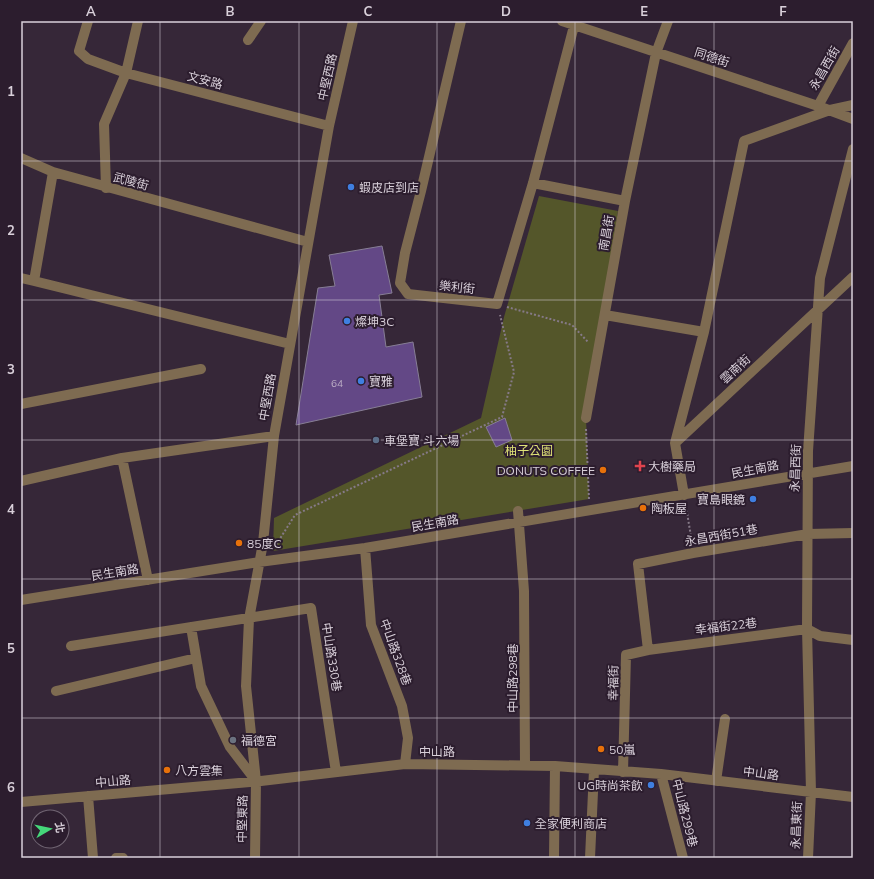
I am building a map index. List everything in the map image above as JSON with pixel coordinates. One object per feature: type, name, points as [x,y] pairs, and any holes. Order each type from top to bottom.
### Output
[{"type":"street","name":"文安路","points":[[88,21],[79,51],[88,59],[126,73],[329,126]]},
{"type":"street","points":[[106,188],[104,124],[126,73],[138,21]]},
{"type":"street","points":[[248,40],[261,21]]},
{"type":"street","name":"中堅西路","points":[[256,781],[246,686],[249,619],[263,543],[274,436],[329,126],[352,21]]},
{"type":"street","name":"樂利街","points":[[461,21],[421,192],[405,253],[400,283],[408,294],[497,304]]},
{"type":"street","name":"同德街","points":[[562,21],[853,119]]},
{"type":"street","name":"南昌街","points":[[586,418],[625,201],[656,53],[668,21]]},
{"type":"street","points":[[497,304],[533,183],[574,26]]},
{"type":"street","name":"永昌西街","points":[[818,106],[852,46]]},
{"type":"street","points":[[684,495],[675,443],[704,332],[744,141],[830,110],[853,105]]},
{"type":"street","name":"永昌西街","points":[[811,792],[807,629],[807,473],[817,310],[820,278],[853,150]]},
{"type":"street","name":"武陵街","points":[[21,158],[53,172],[106,188],[308,242]]},
{"type":"street","points":[[34,281],[53,172]]},
{"type":"street","points":[[533,183],[625,201]]},
{"type":"street","points":[[21,278],[290,344]]},
{"type":"street","name":"雲南街","points":[[675,443],[853,278]]},
{"type":"street","points":[[605,316],[704,332]]},
{"type":"street","points":[[21,404],[201,369]]},
{"type":"street","points":[[21,481],[122,458],[274,436]]},
{"type":"street","points":[[122,458],[148,580]]},
{"type":"street","name":"民生南路","points":[[21,600],[259,562],[365,548],[518,516],[590,510],[853,466]]},
{"type":"street","name":"中山路298巷","points":[[518,516],[524,591],[526,764]]},
{"type":"street","name":"永昌西街51巷","points":[[648,650],[638,564],[693,553],[808,534],[853,533]]},
{"type":"street","name":"中山路328巷","points":[[365,548],[371,625],[402,706],[408,738],[406,764]]},
{"type":"street","name":"中山路330巷","points":[[249,619],[311,608],[336,772]]},
{"type":"street","points":[[71,646],[249,619]]},
{"type":"street","points":[[191,627],[201,686],[230,747],[256,781]]},
{"type":"street","points":[[807,629],[820,636],[853,640]]},
{"type":"street","name":"幸福街22巷","points":[[648,650],[807,629]]},
{"type":"street","name":"幸福街","points":[[623,772],[626,655],[648,650]]},
{"type":"street","points":[[56,690],[196,658]]},
{"type":"street","points":[[716,781],[724,719]]},
{"type":"street","name":"中山路","points":[[21,802],[256,781],[406,764],[526,764],[555,766],[661,774],[853,797]]},
{"type":"street","points":[[554,858],[555,766]]},
{"type":"street","points":[[590,858],[594,770]]},
{"type":"street","name":"中山路299巷","points":[[661,774],[682,858]]},
{"type":"street","name":"中堅東路","points":[[255,858],[256,781]]},
{"type":"street","name":"永昌東街","points":[[808,858],[811,792]]},
{"type":"street","points":[[88,796],[92,858]]},
{"type":"street","points":[[116,858],[124,858]]},
{"type":"path","points":[[281,549],[273,551],[295,515],[502,416],[514,372],[497,304],[572,325],[598,355]]},
{"type":"path","points":[[586,418],[590,510]]},
{"type":"path","points":[[684,495],[693,553]]},
{"type":"green space","name":"柚子公園","points":[[539,196],[618,211],[586,418],[589,499],[273,551],[274,518],[481,418],[504,317]]},
{"type":"building","points":[[382,246],[392,293],[379,295],[386,347],[413,342],[422,397],[296,425],[318,288],[335,286],[329,255]]},
{"type":"building","points":[[505,418],[512,440],[496,447],[486,427]]},
{"type":"place","name":"蝦皮店到店","points":[[351,187]]},
{"type":"place","name":"燦坤3C","points":[[347,321]]},
{"type":"place","name":"寶雅","points":[[361,381]]},
{"type":"place","name":"車堡寶 斗六場","points":[[376,440]]},
{"type":"place","name":"大樹藥局","points":[[640,466]]},
{"type":"place","name":"DONUTS COFFEE","points":[[603,470]]},
{"type":"place","name":"寶島眼鏡","points":[[753,499]]},
{"type":"place","name":"陶板屋","points":[[643,508]]},
{"type":"place","name":"85度C","points":[[239,543]]},
{"type":"place","name":"福德宮","points":[[233,740]]},
{"type":"place","name":"50嵐","points":[[601,749]]},
{"type":"place","name":"八方雲集","points":[[167,770]]},
{"type":"place","name":"UG時尚茶飲","points":[[651,785]]},
{"type":"place","name":"全家便利商店","points":[[527,823]]}]
